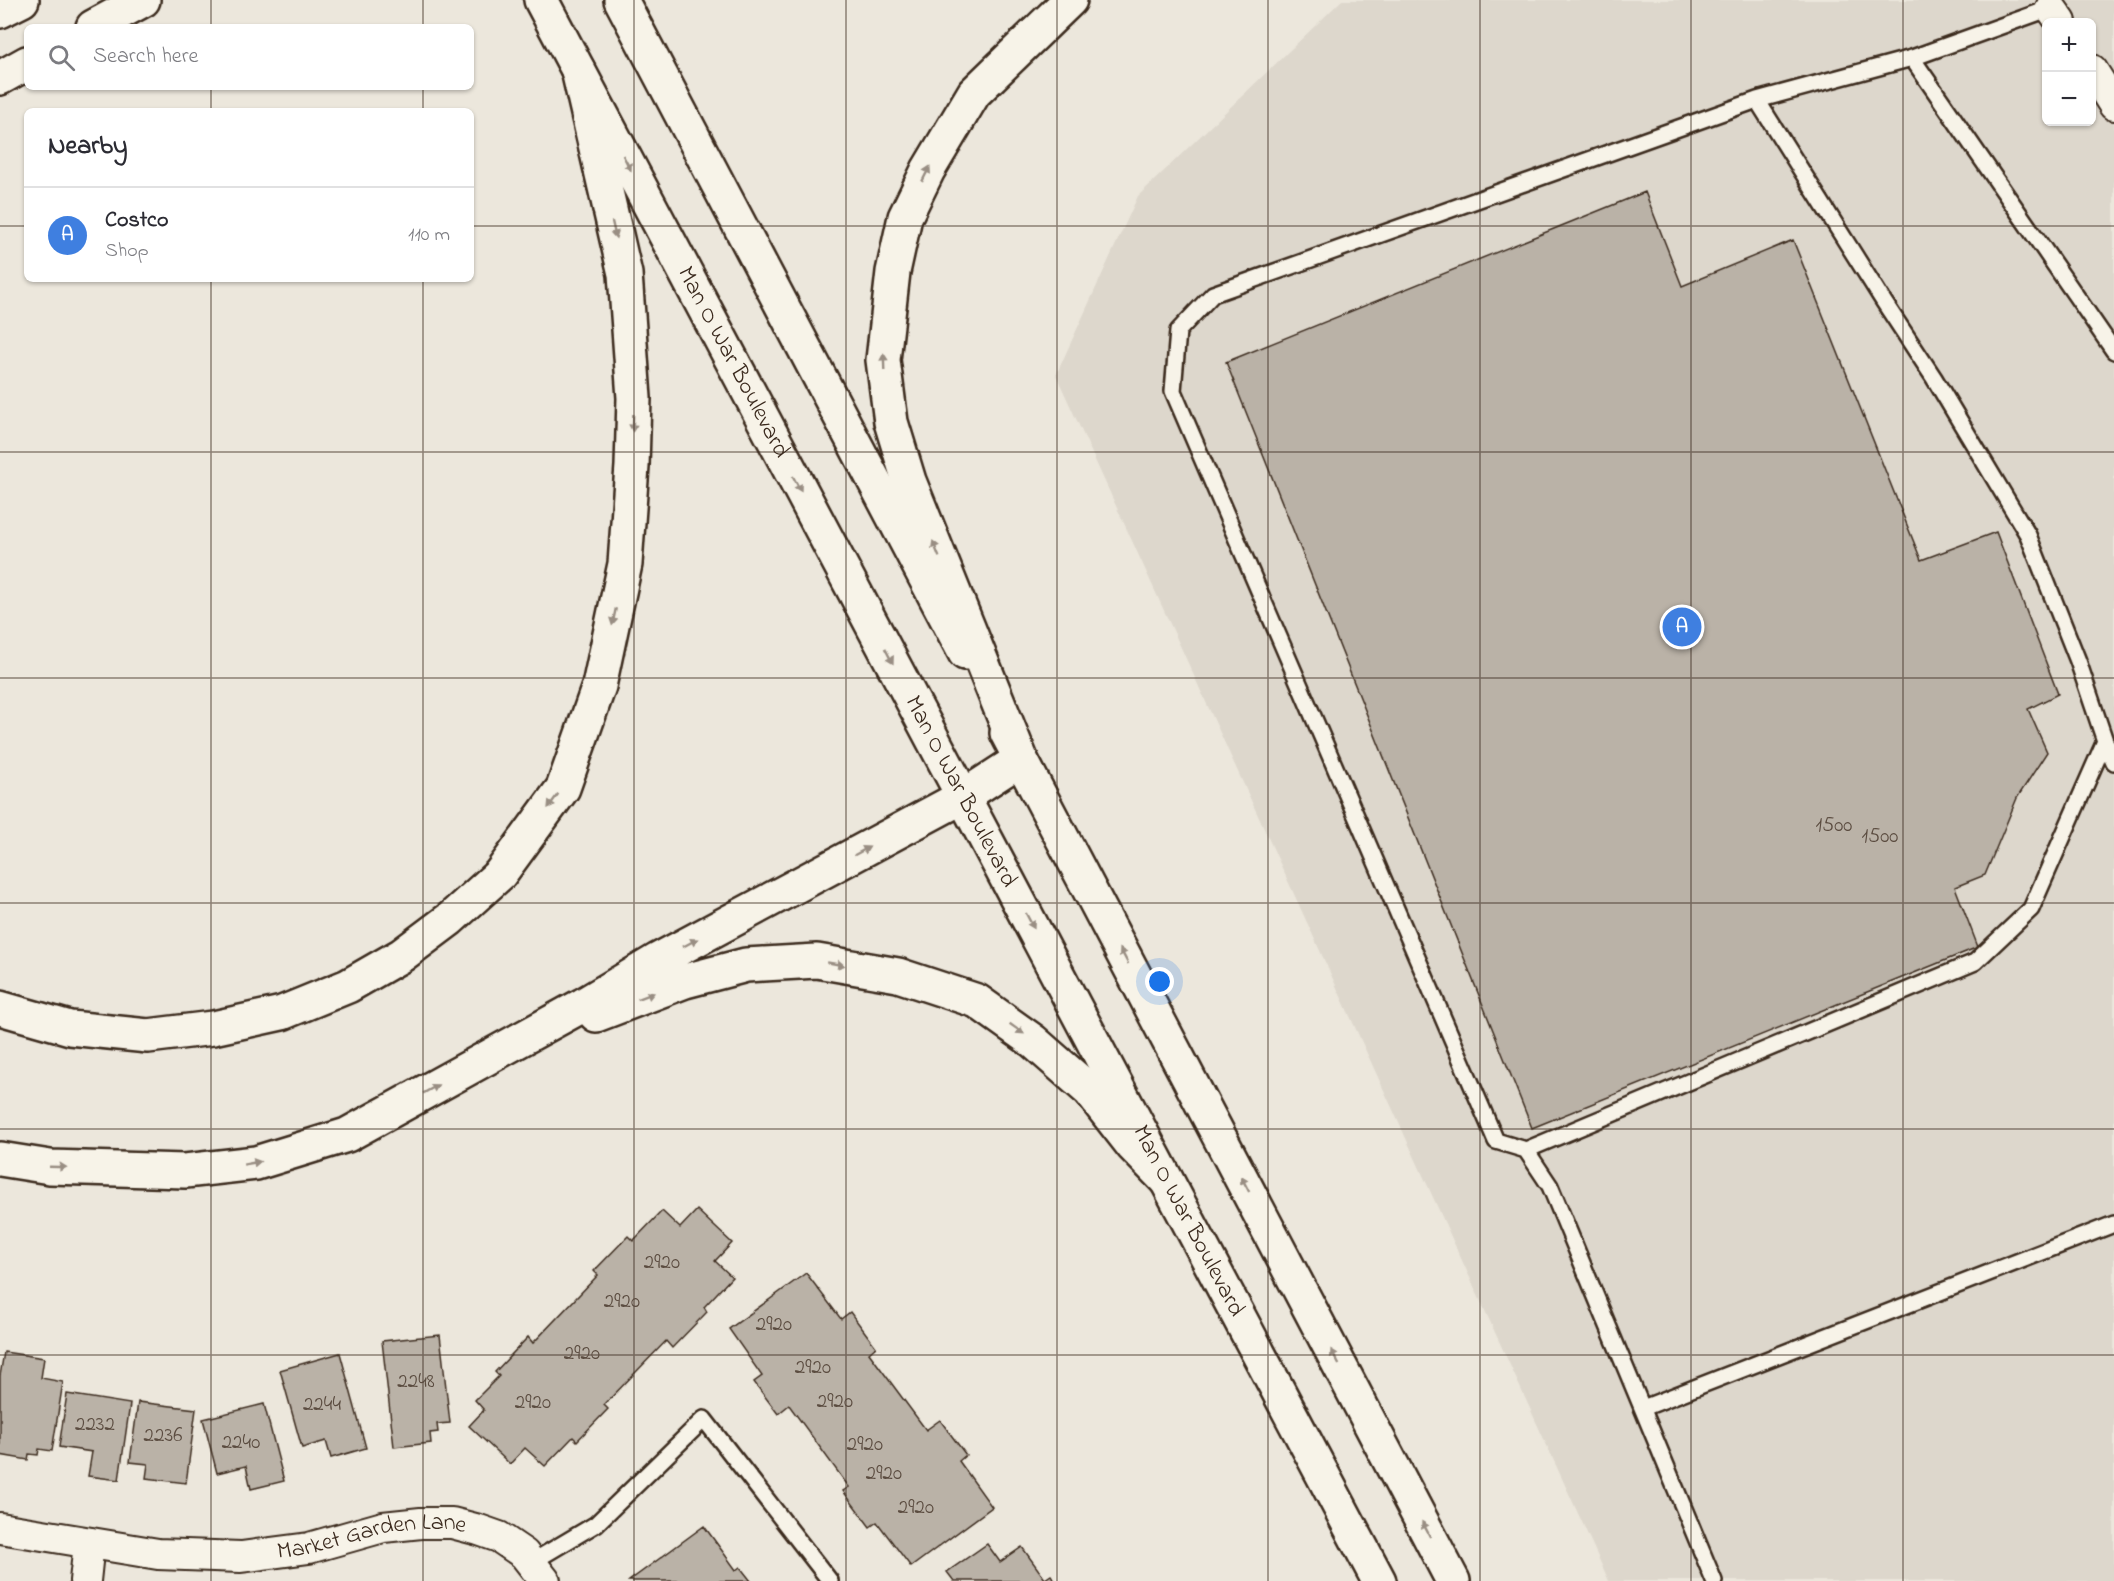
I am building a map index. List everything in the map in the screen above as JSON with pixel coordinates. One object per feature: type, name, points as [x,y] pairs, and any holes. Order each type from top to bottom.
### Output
[{"type":"main road","points":[[0,11],[22,0]]},
{"type":"main road","points":[[99,24],[143,0]]},
{"type":"main road","name":"Man O War Boulevard","points":[[541,0],[1379,1581]]},
{"type":"main road","points":[[621,0],[1453,1581]]},
{"type":"main road","points":[[1021,759],[909,481],[891,422],[883,360],[893,272],[905,217],[928,170],[974,93],[1070,0]]},
{"type":"main road","points":[[0,78],[24,65]]},
{"type":"main road","points":[[0,1008],[70,1028],[148,1036],[213,1028],[282,1013],[348,986],[402,955],[450,919],[500,874],[563,788],[599,686],[625,564],[634,398],[625,274],[578,70]]},
{"type":"main road","points":[[0,1160],[50,1167],[185,1171],[256,1163],[347,1136],[584,1005],[658,960],[964,796],[1021,759]]},
{"type":"main road","points":[[493,1055],[685,981],[746,965],[817,961],[898,975],[977,1001],[1033,1041],[1090,1091],[1132,1146],[1166,1180]]},
{"type":"street","points":[[2092,72],[2114,105]]},
{"type":"street","name":"Market Garden Lane","points":[[0,1528],[158,1554],[241,1557],[309,1548],[383,1527],[452,1523],[499,1537],[524,1554],[539,1572]]},
{"type":"street","points":[[85,1581],[89,1543]]},
{"type":"lane","points":[[2055,10],[1912,58],[1757,100],[1214,294],[1178,331],[1173,391],[1496,1141],[1526,1150],[1975,962],[2031,909],[2105,741]]},
{"type":"lane","points":[[1912,58],[2114,351]]},
{"type":"lane","points":[[1757,100],[1934,378],[2028,535],[2078,661],[2114,762]]},
{"type":"lane","points":[[1526,1150],[1550,1186],[1714,1581]]},
{"type":"lane","points":[[1643,1408],[2114,1224]]},
{"type":"lane","points":[[539,1572],[596,1524],[704,1419],[830,1581]]},
{"type":"shaded area","points":[[1342,0],[2114,0],[2114,1581],[1609,1581],[1056,375],[1138,196]]},
{"type":"building","points":[[1645,192],[1682,286],[1793,240],[1921,560],[1996,532],[2058,694],[2028,709],[2047,752],[2017,798],[1985,875],[1955,887],[1978,947],[1532,1128],[1226,362]]},
{"type":"building","points":[[697,1210],[732,1243],[715,1261],[732,1277],[704,1307],[707,1312],[672,1348],[666,1341],[604,1405],[608,1409],[577,1441],[573,1437],[545,1466],[525,1448],[510,1464],[469,1426],[484,1410],[475,1400],[499,1376],[495,1372],[528,1337],[533,1343],[598,1275],[594,1271],[628,1236],[633,1241],[662,1211],[680,1228]]},
{"type":"building","points":[[806,1273],[841,1319],[850,1312],[876,1347],[869,1353],[926,1430],[940,1420],[966,1455],[959,1461],[992,1507],[911,1567],[877,1522],[870,1527],[843,1491],[849,1487],[789,1405],[778,1414],[754,1382],[762,1376],[729,1329]]},
{"type":"building","points":[[440,1335],[450,1423],[437,1424],[438,1432],[430,1433],[431,1443],[394,1447],[382,1341]]},
{"type":"building","points":[[4,1352],[44,1358],[41,1378],[63,1382],[52,1451],[39,1449],[38,1455],[29,1454],[28,1460],[0,1455],[0,1376]]},
{"type":"building","points":[[340,1353],[366,1448],[331,1458],[326,1441],[302,1448],[280,1370]]},
{"type":"building","points":[[67,1394],[130,1404],[119,1480],[88,1476],[92,1452],[59,1447]]},
{"type":"building","points":[[138,1402],[196,1409],[186,1483],[146,1478],[148,1464],[130,1462]]},
{"type":"building","points":[[264,1404],[284,1481],[251,1489],[246,1466],[217,1473],[203,1419]]},
{"type":"building","points":[[704,1526],[736,1570],[740,1567],[751,1581],[629,1581]]},
{"type":"building","points":[[987,1544],[1000,1562],[1022,1547],[1045,1579],[1051,1575],[1055,1581],[954,1581],[947,1572]]},
{"type":"place","name":"Costco","points":[[1682,627]]}]
